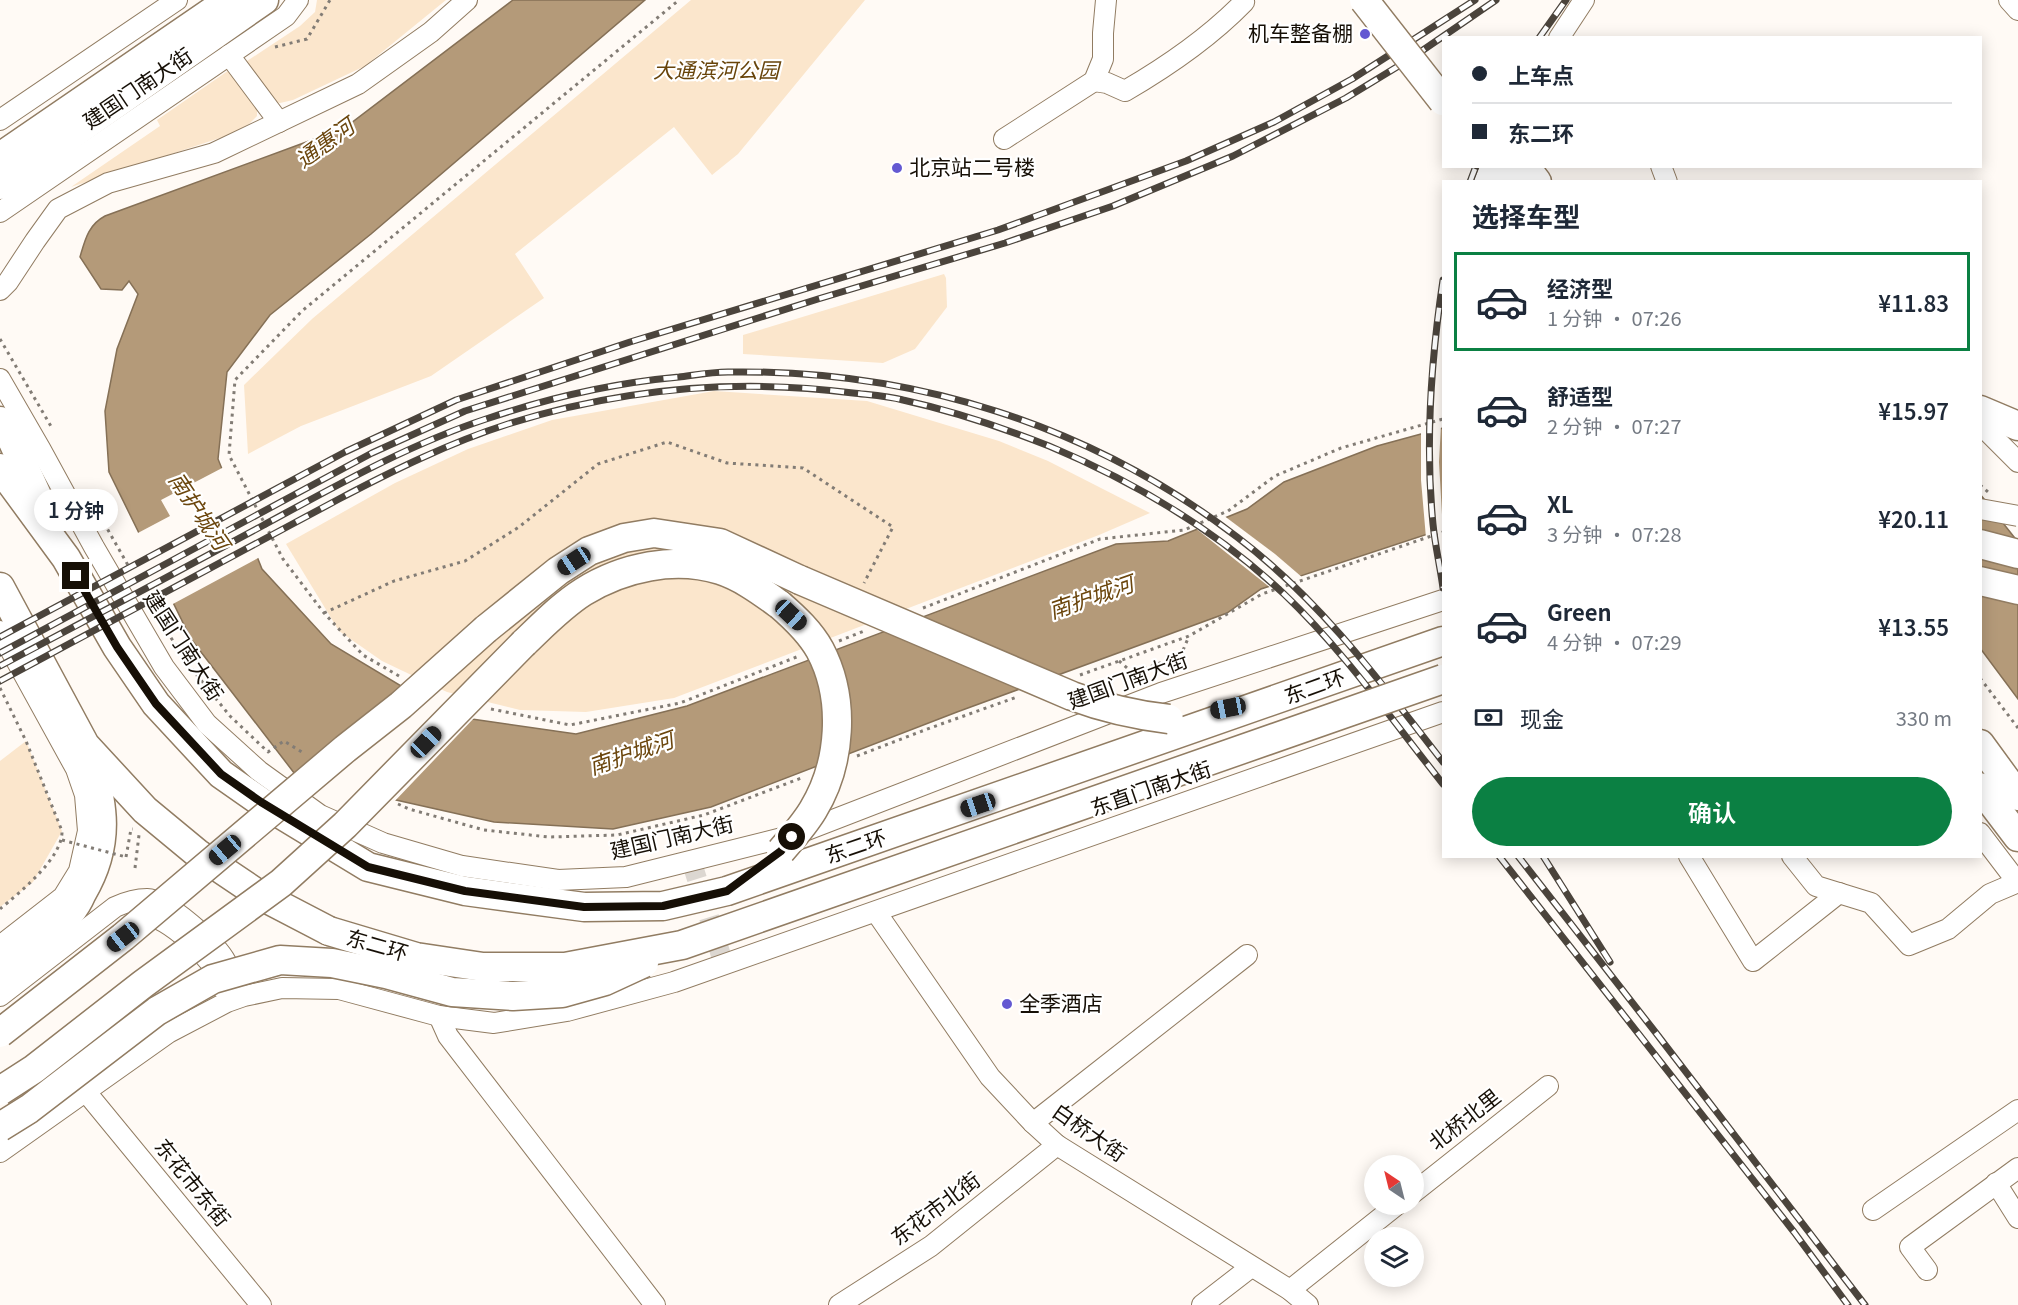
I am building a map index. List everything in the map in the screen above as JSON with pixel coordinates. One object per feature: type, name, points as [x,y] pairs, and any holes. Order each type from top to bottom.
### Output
[{"type":"highway","points":[[0,157],[229,0]]},
{"type":"highway","points":[[0,185],[264,0]]},
{"type":"highway","points":[[1364,0],[1442,100]]},
{"type":"highway","points":[[1386,0],[1442,68]]},
{"type":"highway","points":[[1982,411],[2018,426]]},
{"type":"highway","points":[[0,421],[13,442],[66,558]]},
{"type":"highway","name":"东二环","points":[[0,468],[66,558],[117,647],[156,704],[221,774],[261,802],[368,867],[465,891],[584,907],[663,906],[727,891],[1442,641]]},
{"type":"highway","points":[[0,1033],[123,937],[401,705],[486,629],[558,571],[589,551],[624,538],[654,533],[720,543],[800,580],[1082,700],[1136,715],[1169,718],[1287,697]]},
{"type":"highway","points":[[1982,545],[2018,554]]},
{"type":"highway","points":[[0,1092],[34,1069],[143,984],[281,883],[345,825],[557,612],[584,592],[619,574],[649,566],[684,564],[721,570],[754,587],[780,605],[801,625],[819,650],[832,680],[837,712],[836,744],[828,778],[813,810],[781,851],[727,891]]},
{"type":"highway","points":[[1982,581],[2018,590]]},
{"type":"highway","name":"东二环","points":[[0,587],[85,745],[145,810],[197,853],[258,894],[329,931],[416,957],[483,967],[565,967],[682,945],[1442,679]]},
{"type":"highway","points":[[0,972],[50,934],[72,911],[92,878],[102,842],[102,814],[98,786],[85,745]]},
{"type":"highway","points":[[1982,747],[2018,796]]},
{"type":"highway","points":[[1982,789],[2018,837]]},
{"type":"highway","points":[[0,1127],[29,1109],[157,1011],[213,979],[280,960],[332,963],[386,974],[452,992],[513,996],[562,993],[605,981],[682,945]]},
{"type":"street","points":[[0,120],[177,0]]},
{"type":"street","name":"建国门南大街","points":[[0,212],[285,16],[298,0]]},
{"type":"street","points":[[0,290],[8,282],[58,209],[108,183],[214,153],[358,84],[431,32],[467,0]]},
{"type":"street","points":[[1004,139],[1094,81],[1103,58],[1106,0]]},
{"type":"street","points":[[1094,81],[1107,83],[1125,91],[1171,64],[1229,17],[1244,2],[1243,0]]},
{"type":"street","points":[[1560,36],[1584,0]]},
{"type":"street","points":[[2009,0],[2018,10]]},
{"type":"street","points":[[229,55],[279,122]]},
{"type":"street","name":"建国门南大街","points":[[0,380],[164,667],[207,724],[259,771],[320,815],[383,843],[462,866],[558,879],[626,877],[794,835],[1161,693],[1442,600]]},
{"type":"street","points":[[1982,426],[2018,462]]},
{"type":"street","points":[[1982,509],[2018,516]]},
{"type":"street","points":[[0,632],[76,768],[85,795],[88,831],[79,871],[63,897],[0,946]]},
{"type":"street","name":"东直门南大街","points":[[876,912],[1442,712]]},
{"type":"street","points":[[1794,858],[1816,886],[1871,903],[1909,945],[1948,929],[1990,894],[2018,883],[1982,836]]},
{"type":"street","points":[[1690,858],[1753,961],[1839,893]]},
{"type":"street","points":[[0,1152],[168,1033],[233,1000],[282,988],[339,989],[439,1016],[494,1023],[567,1011],[674,982],[876,912]]},
{"type":"street","name":"白桥大街","points":[[876,912],[990,1077],[1057,1145],[1290,1290],[1308,1305]]},
{"type":"street","points":[[0,996],[88,930],[129,914],[145,914],[180,931],[216,971],[233,1000]]},
{"type":"street","points":[[1033,1123],[1247,955]]},
{"type":"street","points":[[439,1016],[448,1036],[655,1305]]},
{"type":"street","name":"北桥北里","points":[[1424,1184],[1548,1086]]},
{"type":"street","name":"东花市东街","points":[[86,1092],[261,1305]]},
{"type":"street","points":[[1872,1210],[2018,1110]]},
{"type":"street","name":"东花市北街","points":[[839,1305],[931,1246],[1057,1145]]},
{"type":"street","points":[[1928,1270],[1910,1247],[2018,1168]]},
{"type":"street","points":[[1996,1183],[2018,1218]]},
{"type":"street","points":[[1290,1290],[1384,1215]]},
{"type":"street","points":[[1202,1305],[1251,1267]]},
{"type":"path","points":[[324,613],[282,559],[229,455],[236,380],[302,311],[679,0]]},
{"type":"path","points":[[0,339],[57,438]]},
{"type":"path","points":[[99,515],[134,576]]},
{"type":"path","points":[[1076,676],[1190,636],[1262,594],[1442,532]]},
{"type":"path","points":[[158,617],[187,663],[230,716],[268,752],[284,741],[311,758]]},
{"type":"path","points":[[1144,669],[1181,655],[1190,636]]},
{"type":"path","points":[[1119,661],[1133,673]]},
{"type":"path","points":[[1982,681],[2018,728]]},
{"type":"path","points":[[0,688],[26,741],[62,831],[62,840],[33,882],[0,909]]},
{"type":"path","points":[[848,759],[1022,695]]},
{"type":"path","points":[[389,800],[409,809],[484,830],[549,837],[617,835],[704,815],[808,775]]},
{"type":"path","points":[[62,840],[126,857],[131,829],[139,832],[135,868]]},
{"type":"green space","points":[[317,0],[446,0],[365,66],[293,100],[280,103],[270,101],[244,63],[300,26],[315,12]]},
{"type":"green space","name":"大通滨河公园","points":[[691,0],[865,0],[738,154],[712,175],[674,127],[515,254],[544,298],[431,376],[301,426],[248,454],[244,385],[312,319]]},
{"type":"green space","points":[[232,68],[257,104],[257,116],[249,124],[229,135],[71,187],[160,126],[157,120]]},
{"type":"green space","points":[[944,274],[947,307],[915,349],[883,363],[743,354],[743,335]]},
{"type":"green space","points":[[714,391],[867,401],[999,441],[1048,461],[1150,513],[1099,535],[674,698],[586,712],[520,710],[447,692],[382,661],[339,631],[286,544],[395,483],[468,449],[552,420]]},
{"type":"green space","points":[[26,741],[62,831],[33,882],[0,907],[0,761]]},
{"type":"water","points":[[513,0],[645,0],[371,234],[270,315],[227,372],[218,459],[262,569],[331,644],[451,716],[576,734],[687,706],[1116,544],[1168,541],[1247,509],[1284,482],[1377,446],[1442,428],[1442,529],[1261,589],[1227,613],[957,712],[711,807],[613,829],[494,822],[298,778],[191,639],[109,472],[105,411],[117,349],[138,294],[129,281],[122,290],[101,289],[80,257],[91,228],[105,216],[309,141],[351,123]]},
{"type":"water","points":[[1982,497],[2018,542],[2018,699],[1982,651]]},
{"type":"pier","points":[[1441,425],[1439,462],[1442,532],[1426,538],[1421,480],[1421,431]]},
{"type":"pier","points":[[224,467],[260,557],[171,605],[136,534],[170,516],[161,500]]},
{"type":"pier","points":[[1223,515],[1303,578],[1272,589],[1194,527]]},
{"type":"pier","points":[[406,685],[452,713],[476,716],[393,803],[298,781]]},
{"type":"tunnel","points":[[691,860],[724,965]]},
{"type":"railway","points":[[0,637],[345,452],[456,400],[630,342],[998,230],[1186,161],[1274,122],[1352,79],[1475,0]]},
{"type":"railway","points":[[1444,36],[1496,0]]},
{"type":"railway","points":[[1540,36],[1566,0]]},
{"type":"railway","points":[[0,653],[372,453],[465,411],[818,299],[1005,243],[1113,206],[1233,156],[1346,98],[1442,37]]},
{"type":"railway","points":[[1471,180],[1475,168]]},
{"type":"railway","points":[[1442,288],[1432,371],[1429,432],[1433,524],[1442,582]]},
{"type":"railway","points":[[0,666],[344,482],[399,454],[457,429],[533,404],[630,383],[722,372],[797,374],[865,381],[931,393],[997,411],[1060,435],[1122,464],[1181,498],[1267,561],[1322,614],[1396,701],[1442,761]]},
{"type":"railway","points":[[0,681],[360,488],[486,431],[550,412],[636,395],[722,387],[809,389],[897,399],[995,426],[1081,460],[1173,509],[1231,549],[1306,616],[1367,686],[1442,783]]},
{"type":"railway","points":[[1501,858],[1794,1232],[1848,1305]]},
{"type":"railway","points":[[1520,858],[1865,1305]]},
{"type":"railway","points":[[1544,858],[1610,962]]},
{"type":"place","name":"机车整备棚","points":[[1365,34]]},
{"type":"place","name":"北京站二号楼","points":[[897,168]]},
{"type":"place","name":"全季酒店","points":[[1007,1004]]},
{"type":"route","points":[[76,576],[117,647],[156,704],[221,774],[261,802],[368,867],[465,891],[584,907],[663,906],[727,891],[781,851],[792,837]]},
{"type":"water label","name":"通惠河","points":[[325,143]]},
{"type":"water label","name":"南护城河","points":[[199,511]]},
{"type":"water label","name":"南护城河","points":[[1091,597]]},
{"type":"water label","name":"南护城河","points":[[631,753]]}]
